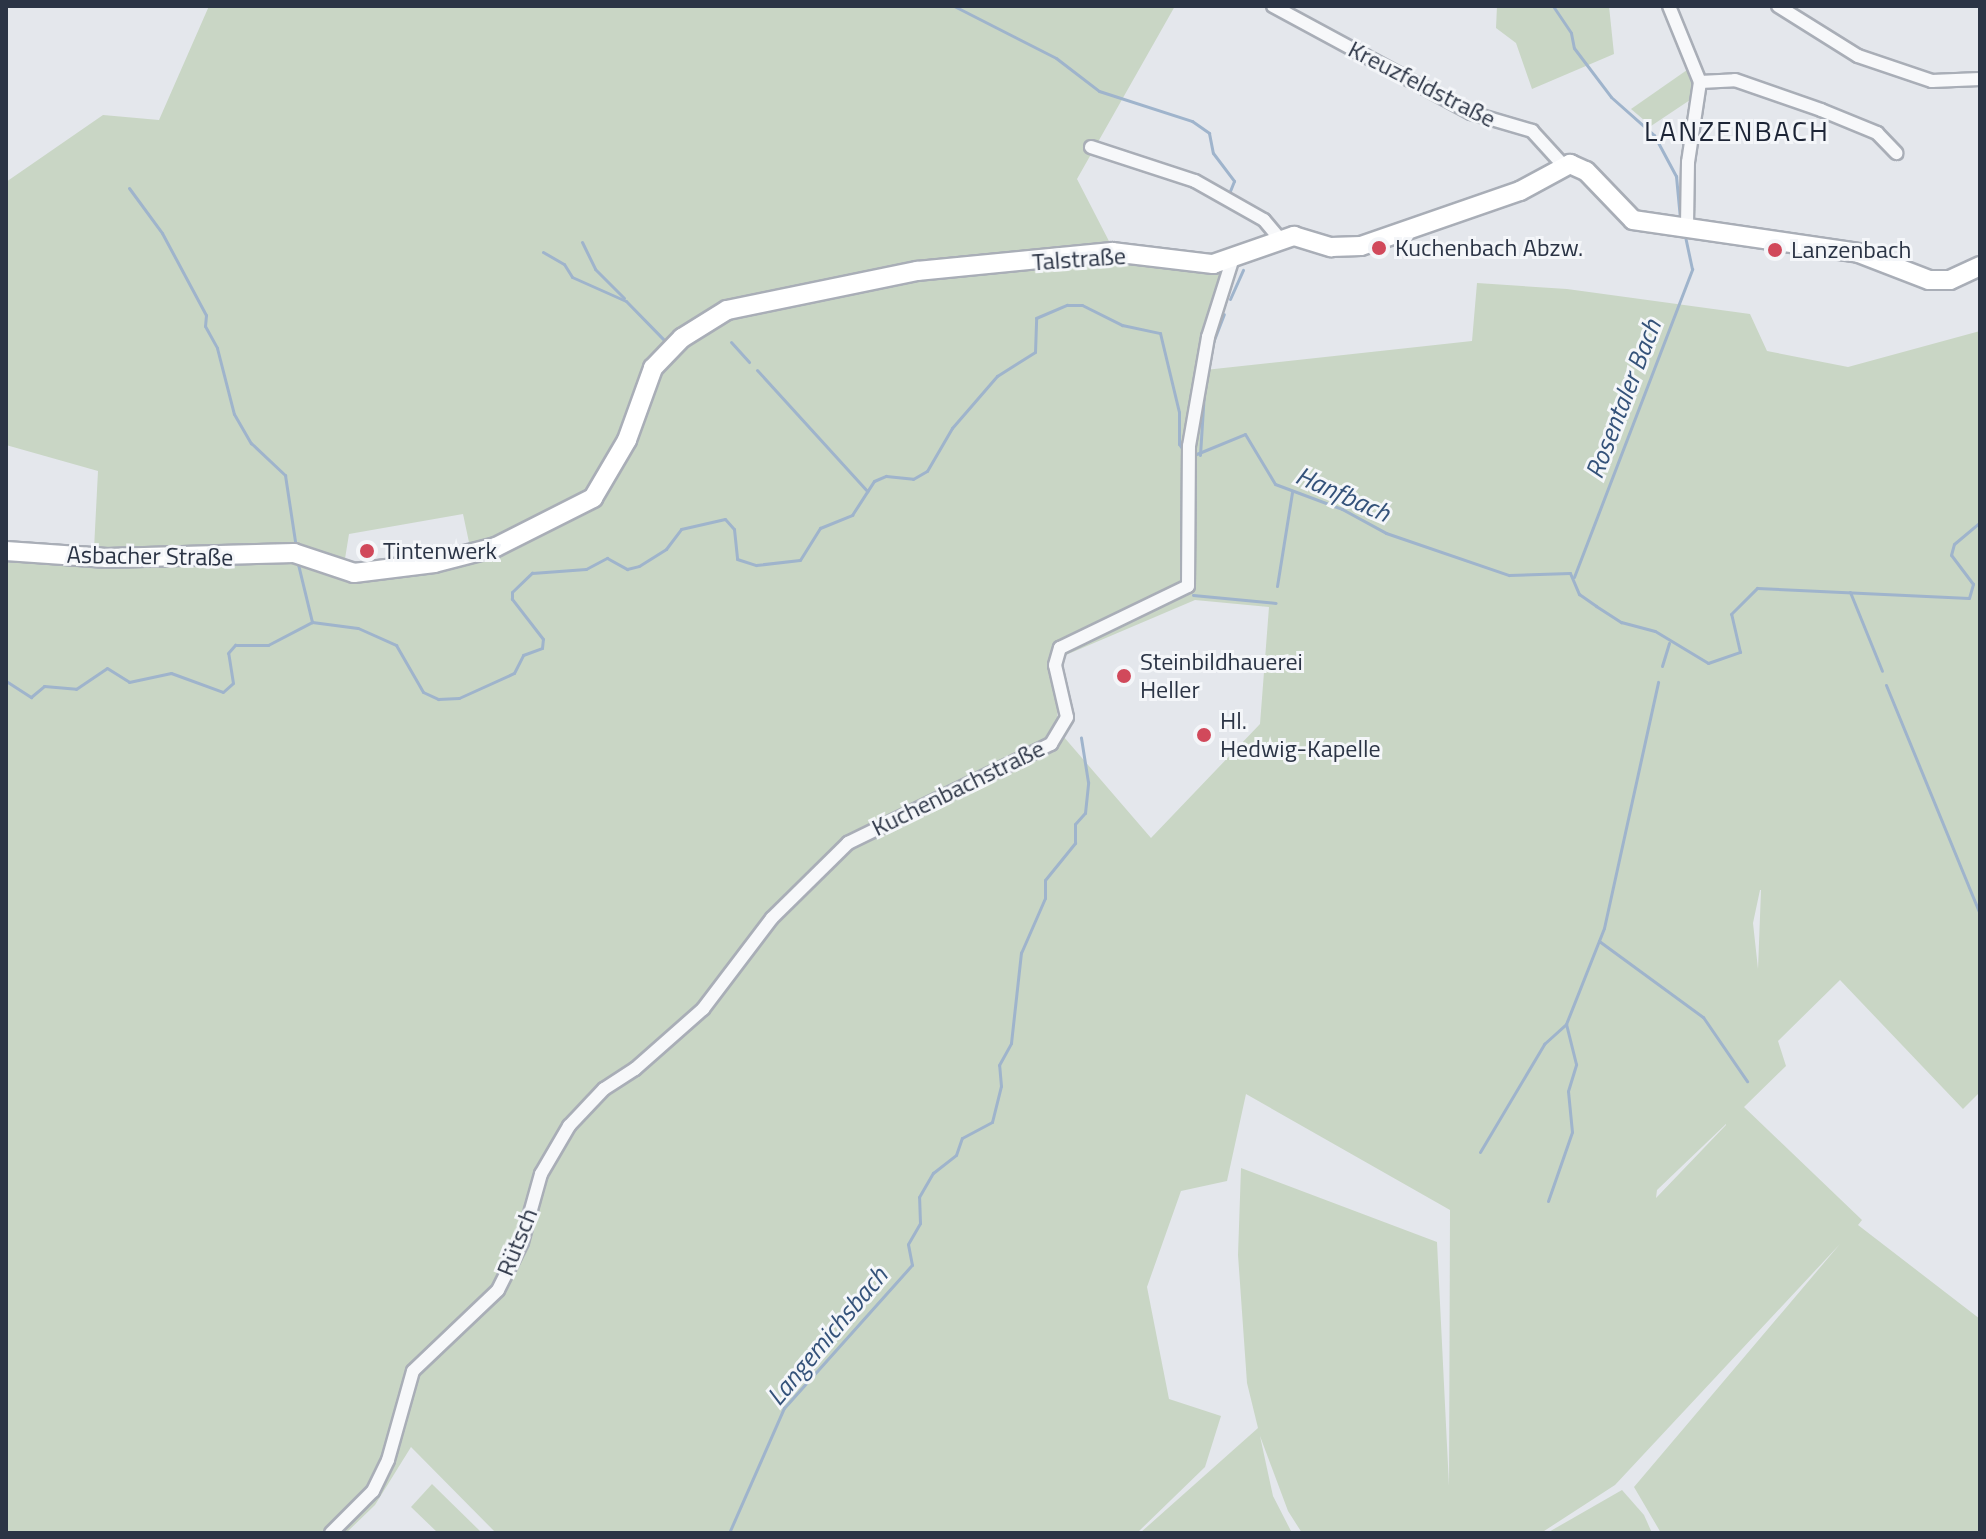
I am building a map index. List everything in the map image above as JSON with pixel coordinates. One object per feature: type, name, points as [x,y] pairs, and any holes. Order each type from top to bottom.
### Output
[{"type":"main road","points":[[1279,238],[1361,246],[1520,191],[1564,166],[1586,171],[1633,220],[1859,253],[1929,280],[1950,280],[1980,266]]},
{"type":"main road","name":"Talstraße","points":[[294,553],[354,573],[434,563],[496,547],[593,498],[627,440],[653,368],[682,338],[727,310],[917,271],[1112,252],[1213,264],[1232,261],[1279,238]]},
{"type":"main road","name":"Asbacher Straße","points":[[6,551],[107,558],[243,558],[294,553]]},
{"type":"street","name":"Kreuzfeldstraße","points":[[1273,6],[1471,113],[1532,131],[1564,166]]},
{"type":"street","points":[[1669,6],[1700,82],[1688,162],[1687,227]]},
{"type":"street","points":[[1778,6],[1858,56],[1932,81],[1980,79]]},
{"type":"street","points":[[1700,82],[1735,80],[1821,110],[1877,133],[1896,153]]},
{"type":"street","points":[[1091,147],[1195,181],[1264,220],[1279,238]]},
{"type":"street","name":"Kuchenbachstraße","points":[[734,972],[772,918],[848,843],[997,773],[1056,738],[1067,717],[1055,665],[1060,648],[1188,586],[1189,446],[1208,337],[1232,261]]},
{"type":"street","name":"Rütsch","points":[[331,1533],[373,1491],[388,1460],[413,1371],[498,1290],[522,1242],[541,1174],[569,1126],[604,1089],[635,1069],[703,1009],[734,972]]},
{"type":"green space","points":[[209,6],[1175,6],[1077,179],[1112,247],[1228,257],[1205,370],[1472,341],[1477,283],[1567,289],[1750,314],[1767,351],[1848,367],[1980,331],[1980,1092],[1963,1109],[1840,980],[1778,1041],[1786,1066],[1744,1107],[1862,1220],[1858,1225],[1980,1319],[1980,1533],[1661,1533],[1634,1487],[1840,1244],[1615,1485],[1541,1533],[1302,1533],[1288,1511],[1260,1436],[1273,1496],[1292,1533],[1140,1533],[1258,1428],[1247,1383],[1238,1255],[1241,1168],[1437,1242],[1449,1486],[1450,1210],[1246,1094],[1227,1181],[1181,1191],[1147,1287],[1169,1399],[1221,1416],[1205,1467],[1137,1533],[496,1533],[411,1447],[375,1505],[346,1533],[6,1533],[6,542],[94,549],[98,471],[6,445],[6,182],[103,115],[159,120]],"holes":[[[463,514],[470,547],[431,558],[344,565],[349,534]],[[1195,600],[1269,607],[1260,724],[1151,838],[1057,729],[1058,696],[1047,663]],[[1761,890],[1758,969],[1753,923]],[[1726,1124],[1656,1198],[1657,1190]]]},
{"type":"green space","points":[[1497,6],[1609,6],[1614,54],[1532,89],[1516,43],[1496,28]]},
{"type":"green space","points":[[1687,70],[1694,77],[1693,98],[1651,126],[1631,109]]},
{"type":"green space","points":[[432,1484],[482,1533],[438,1533],[411,1507]]},
{"type":"green space","points":[[1622,1490],[1644,1515],[1652,1533],[1547,1533]]},
{"type":"waterway","points":[[954,6],[1056,58],[1099,91],[1192,121],[1209,133],[1213,153],[1234,181],[1230,191]]},
{"type":"waterway","name":"Rosentaler Bach","points":[[1553,6],[1571,33],[1574,48],[1611,97],[1654,135],[1676,176],[1680,218]]},
{"type":"waterway","points":[[129,188],[162,233],[206,315],[205,326],[217,348],[234,414],[251,443],[285,475],[295,541]]},
{"type":"waterway","name":"Rosentaler Bach","points":[[1574,577],[1692,269],[1685,236]]},
{"type":"waterway","points":[[582,242],[595,269],[624,298]]},
{"type":"waterway","points":[[543,252],[564,264],[572,277],[626,301],[664,340]]},
{"type":"waterway","points":[[1230,299],[1243,270]]},
{"type":"waterway","name":"Hanfbach","points":[[6,681],[31,697],[44,686],[76,689],[107,668],[129,682],[171,673],[223,692],[233,683],[228,653],[235,645],[268,645],[312,622],[358,628],[396,645],[423,692],[438,699],[459,698],[514,673],[523,655],[542,648],[543,639],[512,599],[512,592],[532,573],[586,569],[607,558],[627,569],[639,566],[666,549],[681,529],[725,519],[734,529],[737,559],[756,565],[800,560],[820,528],[852,515],[874,481],[886,476],[913,479],[927,471],[952,428],[997,376],[1035,352],[1036,318],[1067,305],[1082,305],[1122,325],[1160,333],[1179,412],[1179,444],[1186,454]]},
{"type":"waterway","points":[[1212,345],[1224,314]]},
{"type":"waterway","points":[[731,342],[749,362]]},
{"type":"waterway","points":[[757,370],[867,491]]},
{"type":"waterway","points":[[1200,455],[1204,392]]},
{"type":"waterway","name":"Hanfbach","points":[[1194,455],[1245,434],[1275,484],[1342,509],[1386,533],[1509,575],[1570,573],[1579,594],[1596,606],[1621,622],[1655,631],[1708,663],[1740,652],[1731,614],[1757,588],[1969,598],[1973,584],[1951,555],[1954,544],[1980,522]]},
{"type":"waterway","name":"Langemichsbach","points":[[1277,586],[1292,492]]},
{"type":"waterway","points":[[297,560],[312,622]]},
{"type":"waterway","points":[[1850,592],[1882,671]]},
{"type":"waterway","name":"Langemichsbach","points":[[1193,595],[1276,603]]},
{"type":"waterway","points":[[1662,666],[1669,643]]},
{"type":"waterway","points":[[1548,1201],[1572,1132],[1568,1091],[1576,1064],[1566,1024],[1604,928],[1658,682]]},
{"type":"waterway","points":[[1886,685],[1980,914]]},
{"type":"waterway","name":"Langemichsbach","points":[[729,1533],[784,1408],[912,1265],[908,1244],[920,1223],[919,1197],[933,1173],[956,1155],[962,1138],[992,1122],[1001,1086],[999,1065],[1011,1043],[1021,953],[1045,898],[1045,880],[1075,843],[1075,824],[1085,813],[1088,782],[1081,738]]},
{"type":"waterway","points":[[1599,941],[1703,1017],[1747,1081]]},
{"type":"waterway","points":[[1480,1152],[1544,1044],[1566,1024]]},
{"type":"place","name":"Kuchenbach Abzw.","points":[[1379,248]]},
{"type":"place","name":"Lanzenbach","points":[[1775,250]]},
{"type":"place","name":"Tintenwerk","points":[[367,551]]},
{"type":"place","name":"Steinbildhauerei Heller","points":[[1124,676]]},
{"type":"place","name":"Hl. Hedwig-Kapelle","points":[[1204,735]]},
{"type":"district","name":"LANZENBACH","points":[[1737,131]]}]
